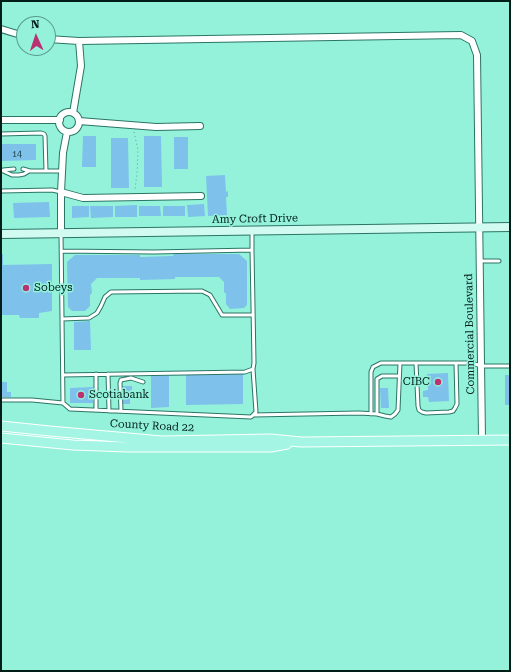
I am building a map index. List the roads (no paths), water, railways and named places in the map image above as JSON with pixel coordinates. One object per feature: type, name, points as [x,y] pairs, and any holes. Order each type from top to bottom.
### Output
[{"type":"main road","name":"County Road 22","points":[[1,426],[162,440],[271,439],[301,442],[510,440]]},
{"type":"main road","points":[[1,432],[84,440],[162,440]]},
{"type":"main road","name":"County Road 22","points":[[1,438],[73,445],[127,447],[271,446],[301,442]]},
{"type":"street","points":[[1,29],[16,34]]},
{"type":"street","name":"Commercial Boulevard","points":[[56,40],[79,41],[460,35],[472,41],[477,55],[482,440]]},
{"type":"street","points":[[73,113],[81,66],[79,41]]},
{"type":"street","points":[[73,113],[79,121],[78,127],[74,131],[67,132],[62,129],[59,123],[64,114],[73,113]]},
{"type":"street","points":[[1,120],[60,120]]},
{"type":"street","points":[[79,121],[156,126],[200,126]]},
{"type":"street","points":[[61,233],[60,192],[63,153],[67,132]]},
{"type":"street","points":[[60,192],[83,198],[201,196]]},
{"type":"street","name":"Amy Croft Drive","points":[[1,234],[510,227]]},
{"type":"lane","points":[[1,134],[44,134],[46,171]]},
{"type":"lane","points":[[23,169],[30,171],[62,171]]},
{"type":"lane","points":[[14,170],[1,170],[12,175],[24,174],[30,171]]},
{"type":"lane","points":[[1,191],[52,190],[60,192]]},
{"type":"lane","points":[[252,230],[253,369],[256,412],[253,415]]},
{"type":"lane","points":[[61,233],[63,403]]},
{"type":"lane","points":[[61,251],[154,252],[252,250]]},
{"type":"lane","points":[[480,261],[499,261]]},
{"type":"lane","points":[[62,318],[89,318],[97,313],[104,297],[111,292],[202,291],[210,295],[222,315],[253,315]]},
{"type":"lane","points":[[371,414],[371,372],[373,367],[381,363],[472,363],[481,366],[510,366]]},
{"type":"lane","points":[[1,400],[32,400],[63,403],[70,409],[109,411],[251,417],[253,415],[359,413],[377,414],[391,417],[398,410],[400,363]]},
{"type":"lane","points":[[416,363],[418,406],[419,410],[426,413],[449,412],[456,408],[456,363]]},
{"type":"lane","points":[[63,375],[245,372],[253,369]]},
{"type":"lane","points":[[96,374],[96,410]]},
{"type":"lane","points":[[108,374],[109,411]]},
{"type":"lane","points":[[377,414],[377,379],[382,376],[399,376]]},
{"type":"lane","points":[[121,411],[121,380],[131,378],[143,382]]},
{"type":"place","name":"Sobeys","points":[[26,288]]},
{"type":"place","name":"CIBC","points":[[438,382]]},
{"type":"place","name":"Scotiabank","points":[[81,395]]}]
